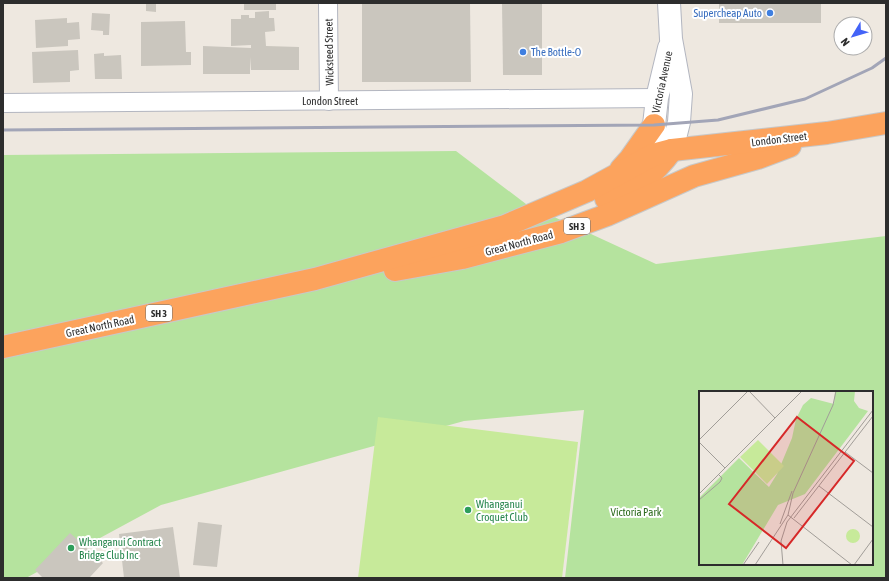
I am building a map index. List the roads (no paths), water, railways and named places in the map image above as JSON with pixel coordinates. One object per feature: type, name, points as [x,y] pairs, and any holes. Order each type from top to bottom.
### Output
[{"type":"highway","name":"London Street","points":[[672,150],[827,133],[886,123]]},
{"type":"highway","points":[[614,177],[630,159],[654,125]]},
{"type":"highway","name":"Great North Road","points":[[315,279],[390,271],[462,258],[561,232],[607,215],[694,176],[758,158],[827,133]]},
{"type":"highway","name":"Great North Road","points":[[3,347],[315,279],[505,226],[587,192],[653,155],[672,150]]},
{"type":"highway","points":[[505,226],[570,213],[621,194],[650,176],[672,150]]},
{"type":"main road","name":"Victoria Avenue","points":[[669,3],[671,39],[680,94],[680,122],[672,150],[659,137],[654,125],[657,98],[671,39]]},
{"type":"street","name":"Wicksteed Street","points":[[328,3],[329,101]]},
{"type":"street","name":"London Street","points":[[3,104],[657,98]]},
{"type":"railway","points":[[3,130],[654,125],[718,120],[805,99],[872,68],[886,58]]},
{"type":"place","name":"Supercheap Auto","points":[[770,13]]},
{"type":"place","name":"The Bottle-O","points":[[523,52]]},
{"type":"place","name":"Whanganui Croquet Club","points":[[468,510]]},
{"type":"place","name":"Whanganui Contract Bridge Club Inc","points":[[71,548]]},
{"type":"park label","name":"Victoria Park","points":[[636,512]]}]
